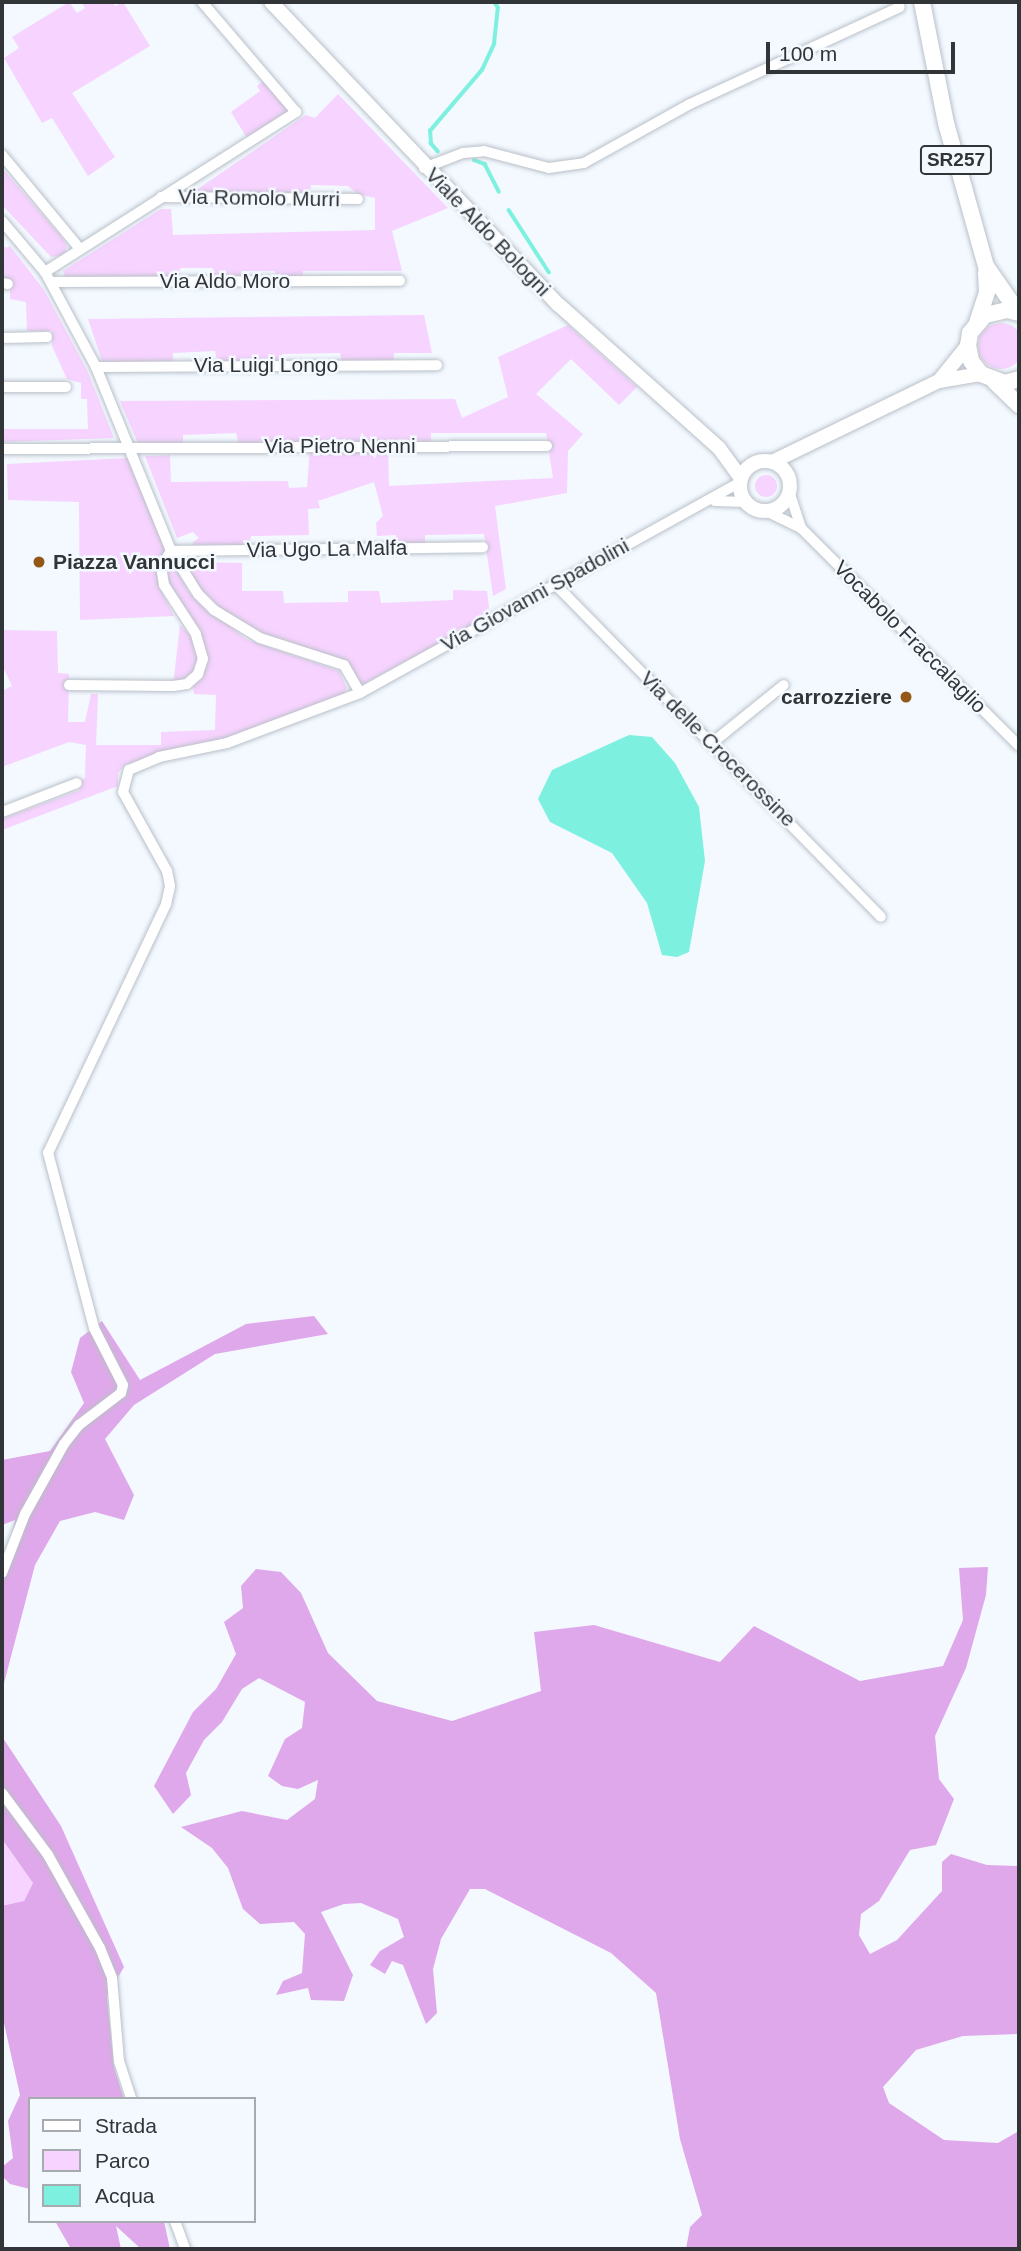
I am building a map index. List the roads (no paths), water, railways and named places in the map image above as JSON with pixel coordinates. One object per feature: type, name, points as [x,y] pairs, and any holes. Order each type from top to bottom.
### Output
[{"type":"main road","name":"Viale Aldo Bologni","points":[[271,2],[424,168],[558,304],[719,448],[741,480]]},
{"type":"main road","name":"SR257","points":[[922,2],[930,53],[986,266],[987,292],[968,345]]},
{"type":"main road","name":"SR257","points":[[986,266],[1019,313]]},
{"type":"main road","points":[[977,323],[996,311],[1019,313]]},
{"type":"main road","points":[[968,345],[971,361],[1019,405]]},
{"type":"main road","points":[[939,382],[968,345]]},
{"type":"main road","points":[[811,446],[782,506],[768,512],[745,502],[741,480],[766,462],[811,446],[939,382],[988,378],[1019,379]]},
{"type":"main road","name":"Viale Aldo Bologni","points":[[719,448],[766,462]]},
{"type":"main road","points":[[766,462],[790,486]]},
{"type":"street","name":"Via Romolo Murri","points":[[48,277],[80,249],[296,112],[202,2]]},
{"type":"street","points":[[930,2],[930,53]]},
{"type":"street","points":[[424,168],[463,153],[484,151],[550,168],[584,163],[690,104],[900,7]]},
{"type":"street","points":[[2,155],[80,249]]},
{"type":"street","name":"Via Romolo Murri","points":[[160,197],[358,199]]},
{"type":"street","points":[[2,221],[48,277],[96,367],[133,448],[171,551],[188,581],[214,610],[260,638],[344,665],[359,692]]},
{"type":"street","name":"Via Aldo Moro","points":[[48,277],[400,281]]},
{"type":"street","points":[[2,338],[47,337]]},
{"type":"street","name":"Via Luigi Longo","points":[[96,367],[437,365]]},
{"type":"street","points":[[2,387],[66,387]]},
{"type":"street","name":"Via Pietro Nenni","points":[[2,449],[547,446]]},
{"type":"street","name":"Via Giovanni Spadolini","points":[[2,1573],[25,1514],[64,1444],[79,1425],[121,1393],[123,1385],[93,1328],[48,1153],[166,904],[170,886],[167,871],[129,807],[123,779],[140,764],[227,743],[359,692],[554,583],[712,501],[741,480]]},
{"type":"street","points":[[790,486],[801,528]]},
{"type":"street","name":"Via Giovanni Spadolini","points":[[712,501],[745,502]]},
{"type":"street","points":[[768,512],[801,528]]},
{"type":"street","name":"Vocabolo Fraccalaglio","points":[[801,528],[1019,746]]},
{"type":"street","name":"Via Ugo La Malfa","points":[[171,551],[484,547]]},
{"type":"street","points":[[69,685],[173,686],[187,684],[198,674],[203,659],[196,634],[164,585],[161,566],[171,551]]},
{"type":"street","name":"Via delle Crocerossine","points":[[554,583],[881,917]]},
{"type":"street","points":[[712,743],[784,685]]},
{"type":"street","points":[[2,812],[77,783]]},
{"type":"street","points":[[2,1793],[48,1855],[100,1948],[113,1978],[119,2061],[130,2097]]},
{"type":"street","points":[[176,2223],[185,2249]]},
{"type":"water","points":[[629,735],[652,737],[675,763],[699,807],[705,861],[689,952],[677,957],[662,955],[647,903],[612,853],[550,822],[538,799],[552,770]]},
{"type":"waterway","points":[[438,152],[431,144],[430,131],[482,70],[494,44],[498,8],[494,2]]},
{"type":"waterway","points":[[474,160],[485,164],[499,192]]},
{"type":"waterway","points":[[509,210],[549,272]]},
{"type":"place","name":"Piazza Vannucci","points":[[39,562]]},
{"type":"place","name":"carrozziere","points":[[906,697]]}]
